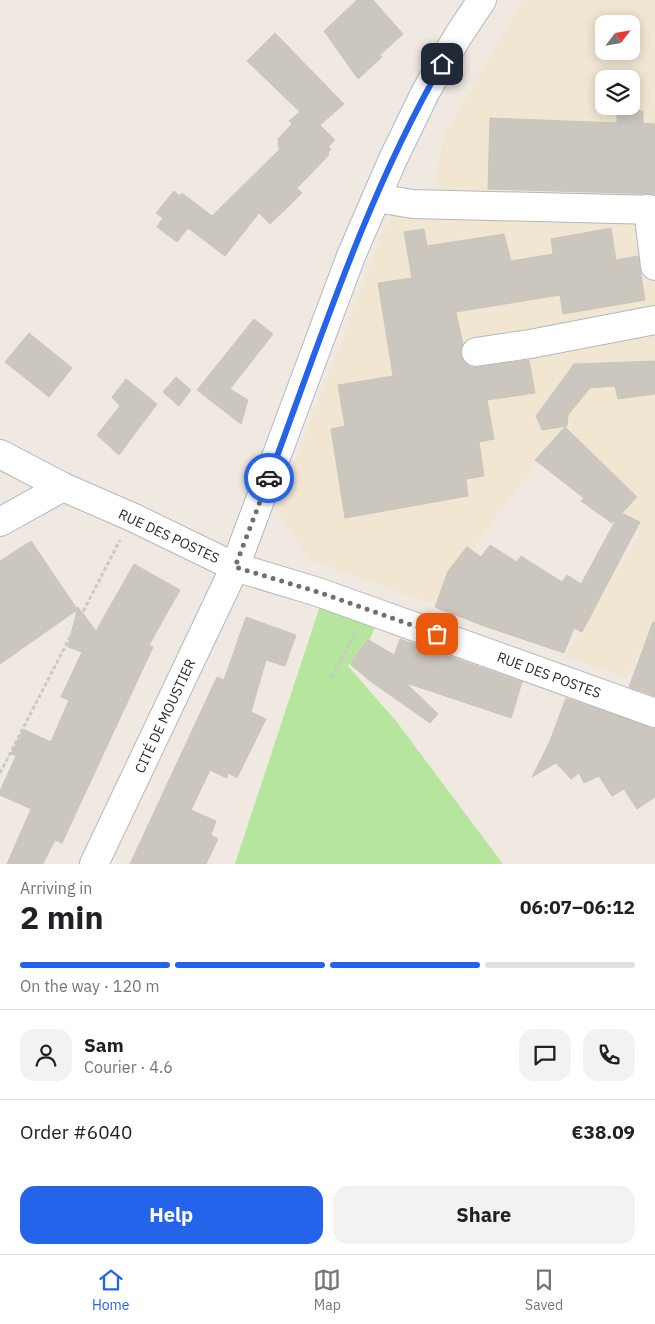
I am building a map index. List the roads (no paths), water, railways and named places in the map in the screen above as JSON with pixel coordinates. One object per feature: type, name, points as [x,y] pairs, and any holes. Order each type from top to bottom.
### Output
[{"type":"street","name":"CITÉ DE MOUSTIER","points":[[94,864],[235,567],[351,256],[376,198],[426,92],[458,36],[482,0]]},
{"type":"street","points":[[376,198],[413,204],[652,209],[655,266]]},
{"type":"street","points":[[476,352],[530,344],[655,320]]},
{"type":"street","name":"RUE DES POSTES","points":[[0,454],[63,487],[235,567],[318,592],[655,713]]},
{"type":"street","points":[[0,522],[63,487]]}]
